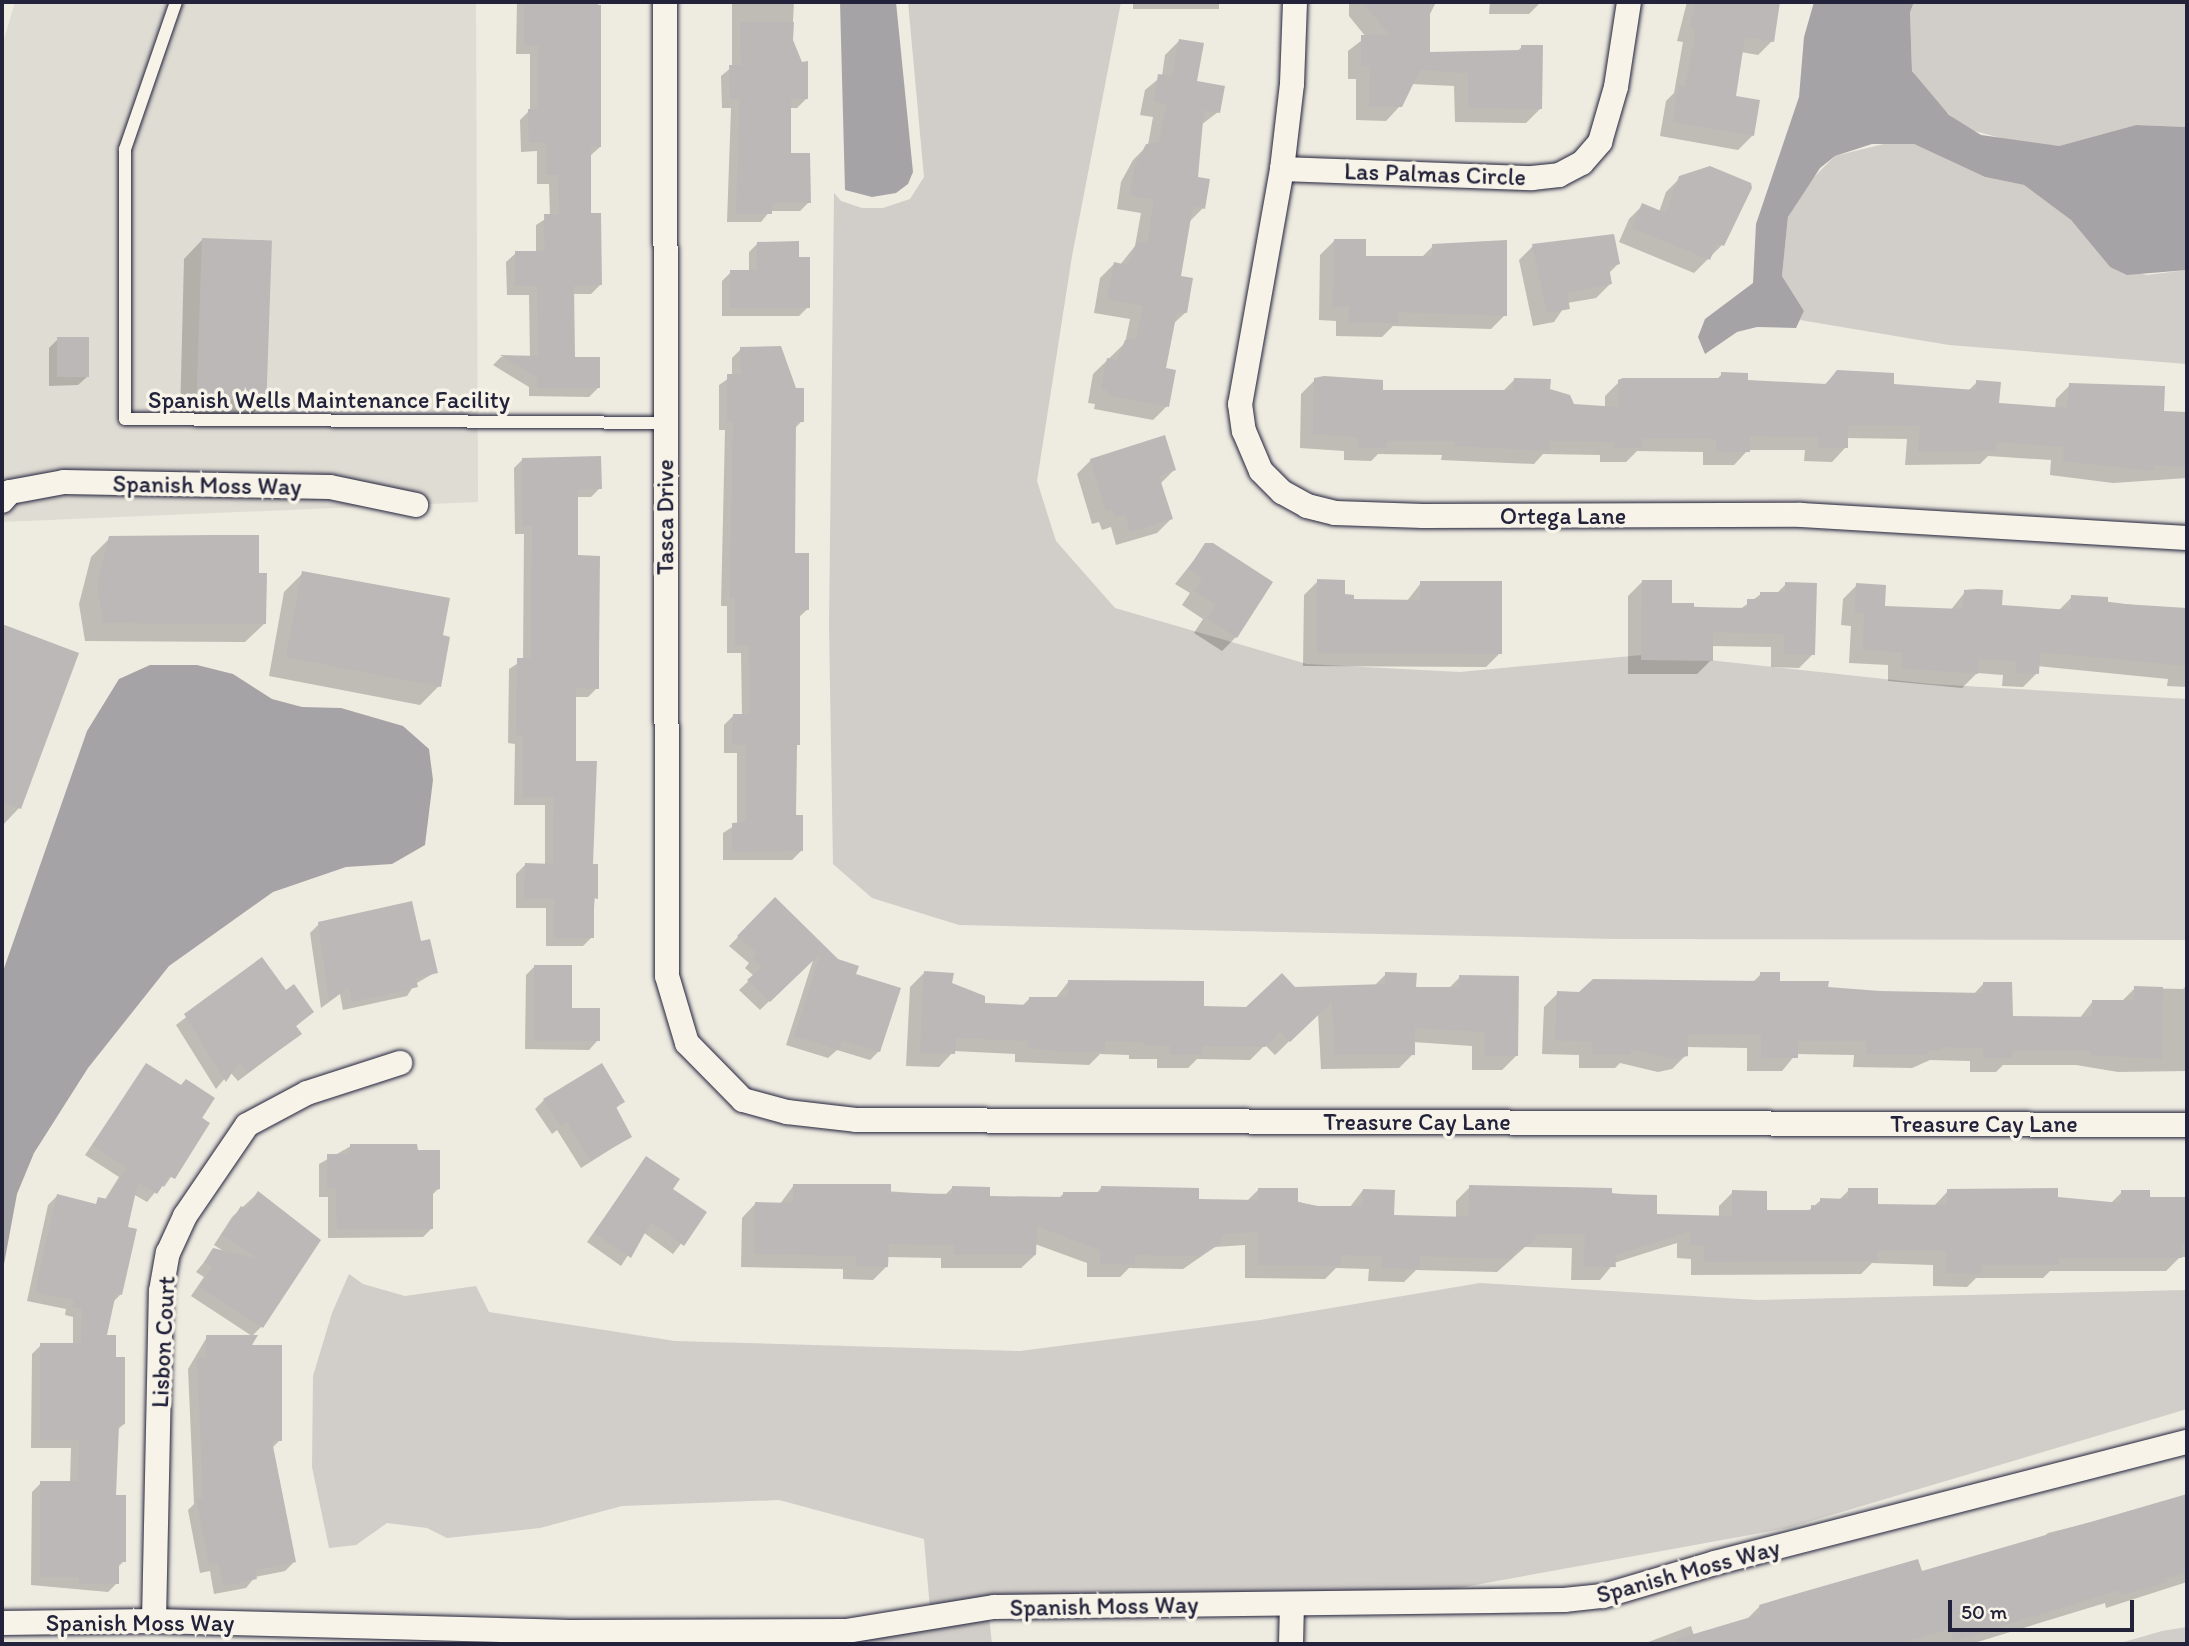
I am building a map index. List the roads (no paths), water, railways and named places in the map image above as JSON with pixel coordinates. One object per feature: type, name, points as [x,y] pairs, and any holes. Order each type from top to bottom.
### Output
[{"type":"street","name":"Tasca Drive","points":[[665,2],[665,942],[667,976],[682,1029]]},
{"type":"street","points":[[1282,169],[1292,84],[1295,2]]},
{"type":"street","name":"Las Palmas Circle","points":[[1282,169],[1442,177],[1559,175],[1582,163],[1600,142],[1616,87],[1629,2]]},
{"type":"street","name":"Ortega Lane","points":[[1282,169],[1240,404],[1244,431],[1262,471],[1282,492],[1307,506],[1335,513],[1423,516],[1801,515],[2187,538]]},
{"type":"street","name":"Spanish Moss Way","points":[[2,501],[10,492],[64,482],[330,487],[416,505]]},
{"type":"street","name":"Treasure Cay Lane","points":[[682,1029],[687,1043],[743,1100],[787,1112],[856,1120],[2187,1125]]},
{"type":"street","name":"Lisbon Court","points":[[154,1621],[161,1291],[169,1254],[186,1216],[247,1125],[307,1093],[400,1063]]},
{"type":"street","name":"Spanish Moss Way","points":[[2,1623],[154,1621],[570,1638],[847,1631],[994,1607],[1292,1604],[1603,1596],[1716,1563],[2187,1443]]},
{"type":"street","points":[[1291,1644],[1292,1604]]},
{"type":"lane","name":"Spanish Wells Maintenance Facility","points":[[176,2],[125,149],[125,419],[665,424]]}]
